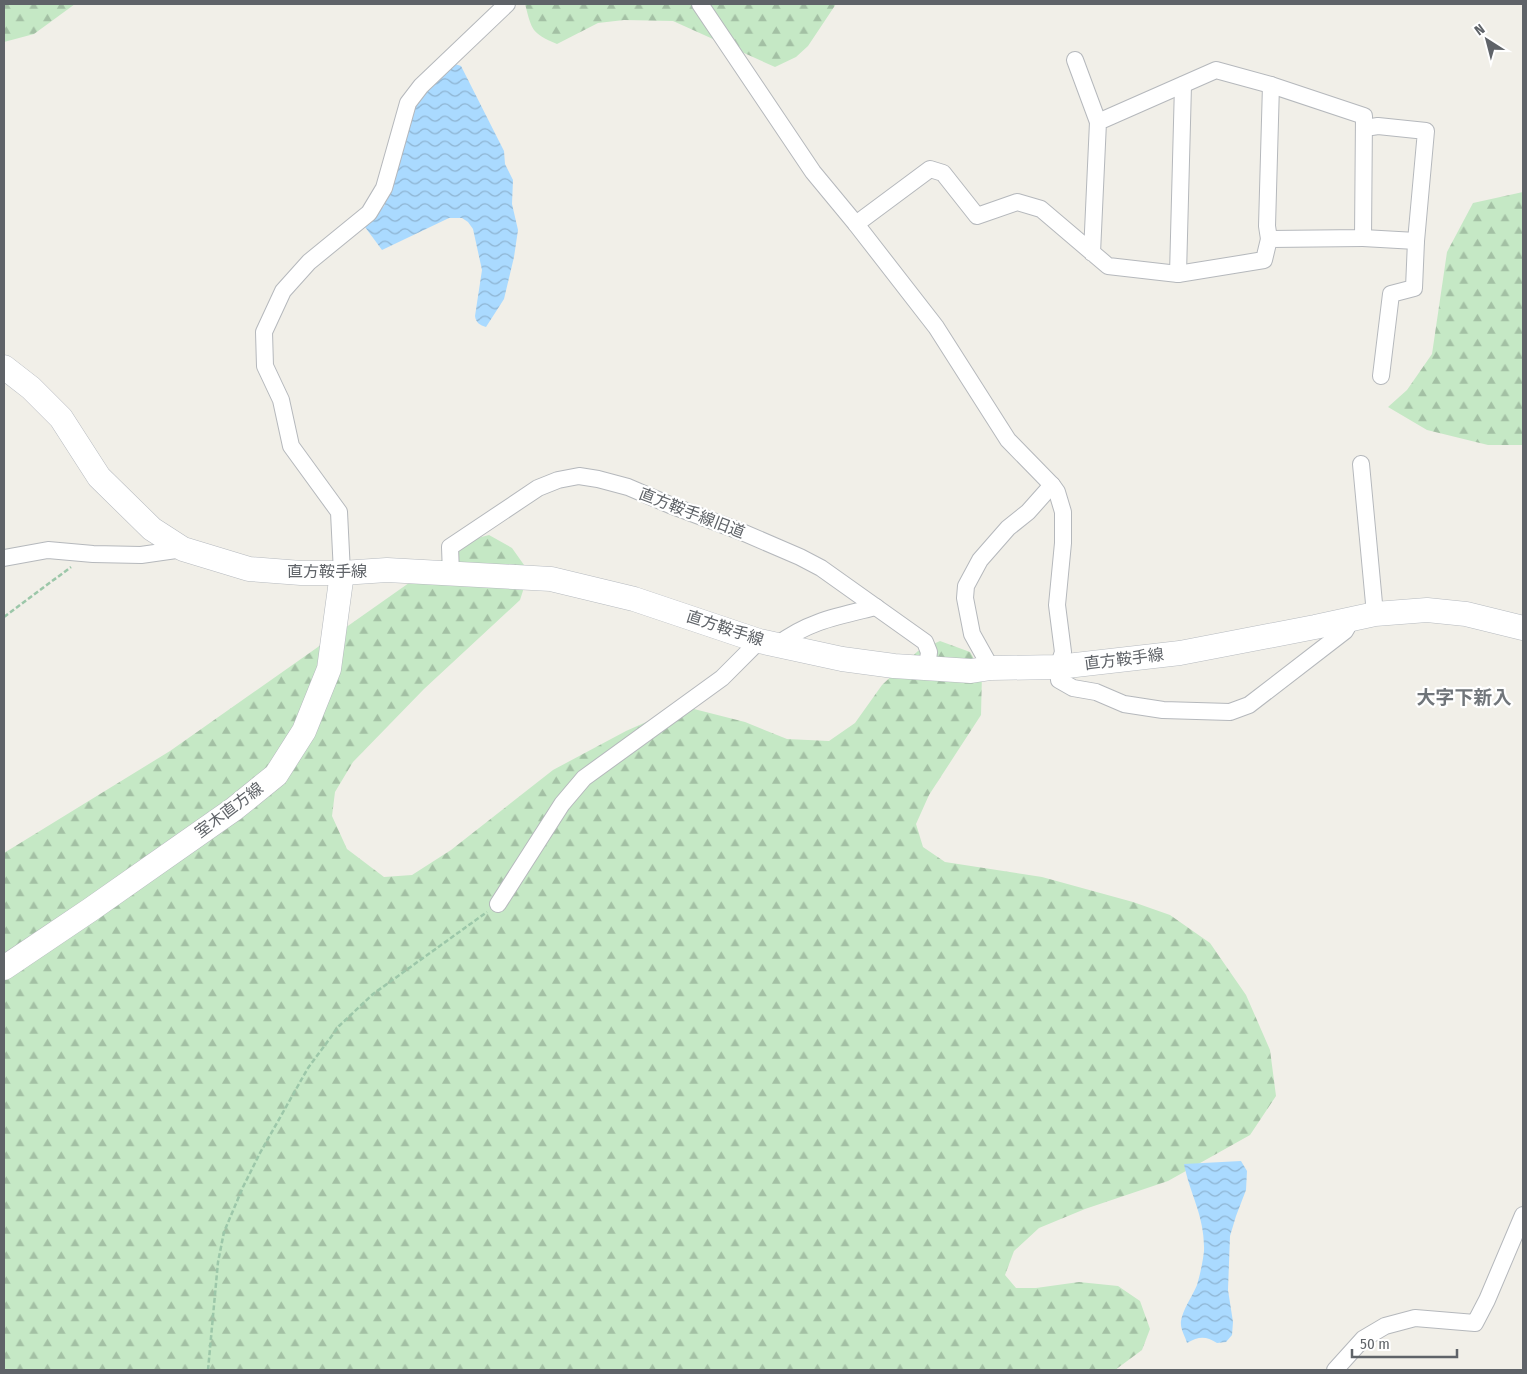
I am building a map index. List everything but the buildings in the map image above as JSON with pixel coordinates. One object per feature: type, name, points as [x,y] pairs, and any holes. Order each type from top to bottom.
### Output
[{"type":"main road","name":"直方鞍手線","points":[[4,367],[31,388],[62,418],[99,477],[152,529],[183,550],[249,569],[301,573],[387,570],[551,579],[634,599],[768,643],[842,659],[894,666],[971,671],[991,668],[1058,667],[1180,653],[1375,614],[1427,610],[1466,614],[1523,628]]},
{"type":"main road","name":"室木直方線","points":[[4,968],[234,809],[276,775],[304,731],[329,669],[342,573]]},
{"type":"street","points":[[342,573],[338,512],[291,446],[281,400],[265,366],[264,332],[282,290],[309,262],[369,213],[384,188],[408,103],[421,86],[507,4]]},
{"type":"street","points":[[700,4],[813,172],[936,327],[1008,440],[1052,484],[1057,492],[1063,512],[1057,605],[1063,652],[1058,667],[1059,680],[1073,688],[1096,692],[1124,704],[1163,710],[1230,712],[1249,705],[1345,631],[1352,619]]},
{"type":"street","points":[[1075,60],[1098,122],[1092,253]]},
{"type":"street","points":[[1098,122],[1216,70],[1271,85],[1364,116],[1363,238]]},
{"type":"street","points":[[1178,274],[1183,85]]},
{"type":"street","points":[[856,224],[930,169],[942,173],[977,216],[1017,202],[1041,209],[1108,266],[1178,274],[1264,260],[1269,239],[1266,226],[1271,85]]},
{"type":"street","points":[[1365,128],[1378,126],[1426,131],[1416,241],[1414,288],[1390,294],[1381,376]]},
{"type":"street","points":[[1269,239],[1363,238],[1416,241]]},
{"type":"street","points":[[1361,464],[1375,614]]},
{"type":"street","name":"直方鞍手線旧道","points":[[450,574],[450,547],[538,488],[558,480],[579,476],[598,479],[628,487],[670,506],[742,532],[821,568],[924,642],[929,652],[927,668]]},
{"type":"street","points":[[991,668],[972,634],[965,598],[966,586],[980,560],[1008,528],[1028,512],[1052,484]]},
{"type":"street","points":[[4,558],[48,550],[89,554],[141,555],[183,550]]},
{"type":"street","points":[[498,904],[562,804],[584,778],[768,643],[822,620],[876,607]]},
{"type":"street","points":[[1335,1370],[1363,1339],[1385,1326],[1415,1318],[1475,1322],[1487,1300],[1523,1215]]},
{"type":"path","points":[[4,617],[89,554]]},
{"type":"path","points":[[208,1370],[218,1262],[224,1232],[260,1153],[308,1068],[339,1026],[373,994],[498,904]]},
{"type":"green space","points":[[4,4],[75,4],[34,34],[4,42]]},
{"type":"green space","points":[[525,4],[836,4],[808,46],[796,57],[775,67],[673,21],[624,20],[598,23],[557,44],[542,37],[534,30]]},
{"type":"green space","points":[[1523,192],[1523,445],[1488,445],[1427,430],[1388,407],[1407,390],[1432,354],[1447,252],[1473,203]]},
{"type":"green space","points":[[489,535],[512,548],[529,572],[520,600],[424,689],[353,762],[335,792],[332,816],[347,849],[384,877],[412,875],[451,850],[553,770],[626,731],[671,711],[694,709],[745,722],[787,739],[829,741],[855,723],[882,685],[918,651],[940,641],[970,652],[982,673],[981,715],[929,795],[916,824],[923,847],[945,862],[1042,877],[1133,902],[1170,915],[1210,943],[1246,995],[1270,1050],[1276,1096],[1250,1135],[1168,1181],[1085,1209],[1039,1228],[1014,1251],[1005,1275],[1016,1288],[1036,1288],[1079,1282],[1118,1286],[1140,1301],[1150,1329],[1142,1350],[1115,1370],[4,1370],[4,853],[170,751],[470,540]]},
{"type":"water","points":[[455,64],[461,66],[504,151],[505,164],[513,180],[512,204],[518,230],[514,257],[504,299],[486,327],[476,320],[475,316],[482,270],[473,229],[468,222],[462,218],[449,218],[382,250],[365,227],[384,206],[415,105]]},
{"type":"water","points":[[1241,1161],[1247,1171],[1246,1190],[1230,1236],[1228,1290],[1233,1322],[1232,1335],[1226,1342],[1217,1343],[1202,1338],[1187,1343],[1181,1321],[1197,1285],[1204,1251],[1204,1238],[1200,1216],[1184,1164]]},
{"type":"district","name":"大字下新入","points":[[1464,697]]}]
